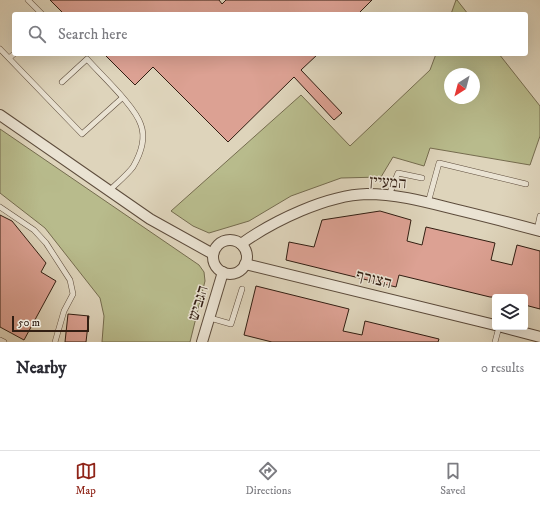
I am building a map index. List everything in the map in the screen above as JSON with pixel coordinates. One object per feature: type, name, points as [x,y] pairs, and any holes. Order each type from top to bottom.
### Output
[{"type":"street","points":[[0,115],[150,219],[213,254]]},
{"type":"street","name":"המעיין","points":[[241,244],[300,212],[346,196],[389,195],[538,230]]},
{"type":"street","points":[[227,240],[237,241],[241,244],[246,254],[245,264],[238,271],[233,273],[223,272],[215,265],[213,254],[218,245],[227,240]]},
{"type":"street","name":"הצורף","points":[[245,264],[492,324]]},
{"type":"street","name":"הגביש","points":[[202,342],[223,272]]},
{"type":"street","points":[[512,330],[540,337]]},
{"type":"lane","points":[[28,0],[40,12]]},
{"type":"lane","points":[[0,48],[82,134],[122,98]]},
{"type":"lane","points":[[62,82],[87,59],[135,113],[142,126],[142,140],[139,153],[132,168],[109,191]]},
{"type":"lane","points":[[428,203],[439,163],[526,184]]},
{"type":"lane","points":[[389,195],[398,173],[422,178]]},
{"type":"lane","points":[[0,207],[34,230],[46,243],[70,280],[73,294],[64,311],[55,342]]},
{"type":"lane","points":[[538,230],[540,216]]},
{"type":"lane","points":[[210,318],[231,324],[242,289]]},
{"type":"lane","points":[[494,342],[499,330]]},
{"type":"lane","points":[[0,340],[4,342]]},
{"type":"green space","points":[[457,0],[466,12],[452,12]]},
{"type":"green space","points":[[435,56],[501,56],[540,106],[540,136],[530,165],[430,148],[424,166],[393,157],[381,177],[341,178],[291,196],[249,221],[209,233],[193,226],[171,211],[301,95],[350,146],[430,70]]},
{"type":"green space","points":[[0,129],[199,265],[204,272],[205,281],[190,342],[102,342],[104,316],[100,298],[45,228],[0,193]]},
{"type":"building","points":[[50,0],[219,0],[222,4],[226,0],[372,0],[360,12],[62,12]]},
{"type":"building","points":[[106,56],[316,56],[301,70],[342,113],[334,120],[294,77],[228,142],[153,67],[135,85]]},
{"type":"building","points":[[380,211],[411,220],[407,241],[422,245],[426,227],[495,243],[491,260],[512,265],[517,245],[540,251],[540,309],[528,306],[528,294],[492,294],[492,297],[490,297],[399,275],[396,287],[286,260],[289,242],[314,247],[322,220]]},
{"type":"building","points":[[0,215],[12,221],[46,263],[41,272],[56,281],[24,340],[0,327]]},
{"type":"building","points":[[256,286],[349,309],[343,331],[362,335],[365,321],[439,339],[438,342],[272,342],[244,335]]},
{"type":"building","points":[[68,314],[89,316],[86,342],[65,342]]}]
